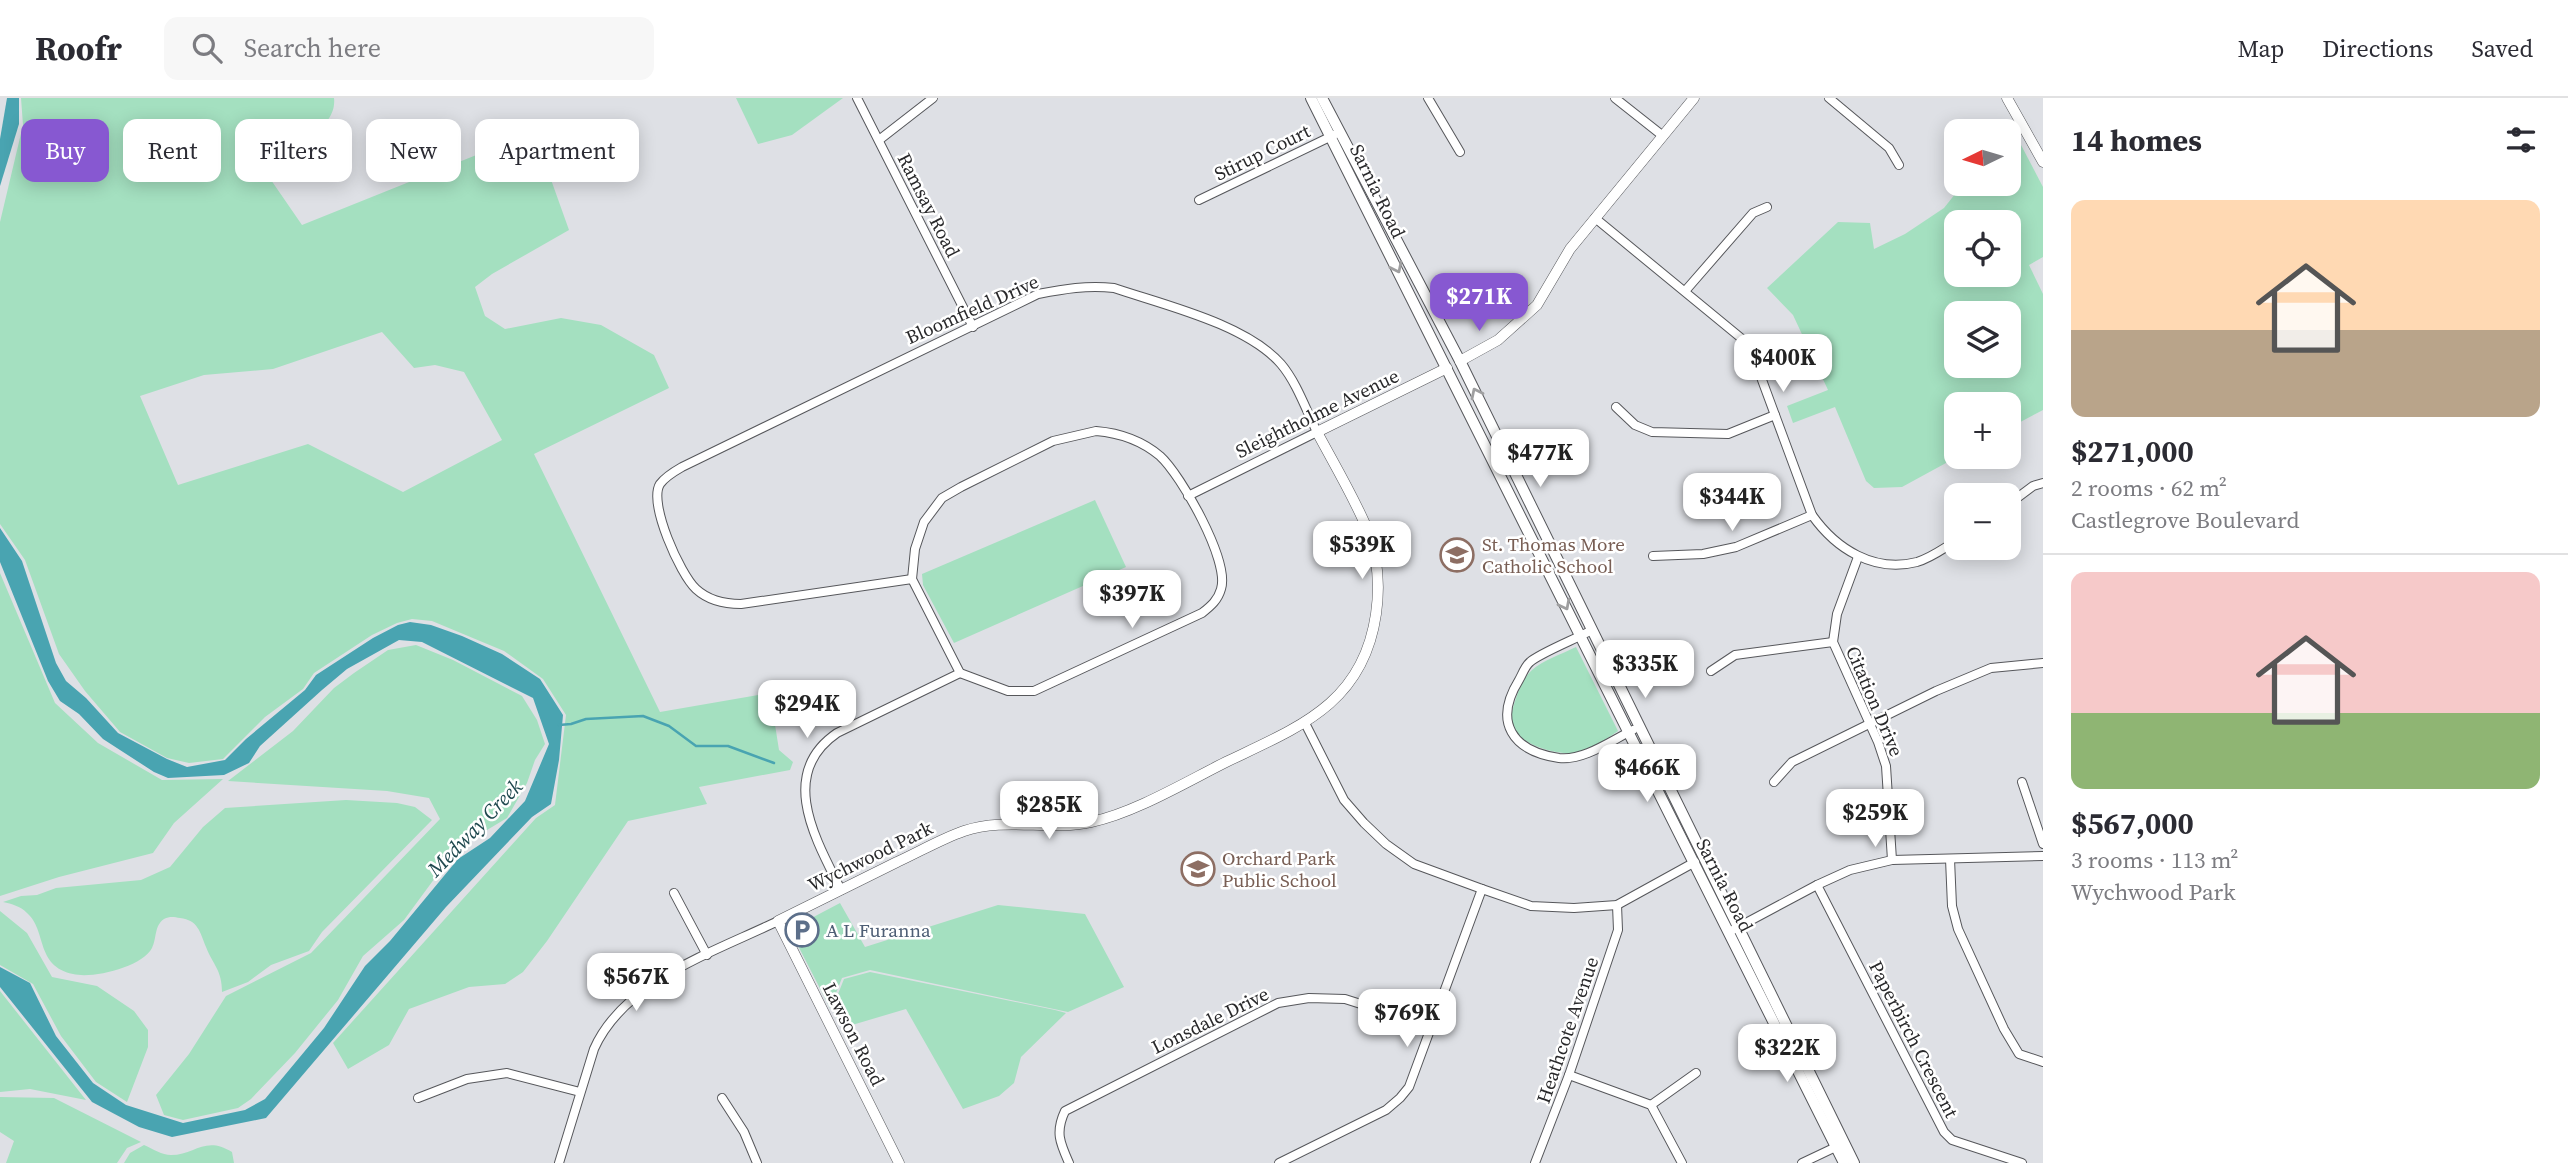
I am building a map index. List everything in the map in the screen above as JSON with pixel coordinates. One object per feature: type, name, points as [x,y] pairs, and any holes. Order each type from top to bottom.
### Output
[{"type":"main road","name":"Sarnia Road","points":[[1311,98],[1335,134],[1460,361],[1640,726],[1734,929],[1840,1145],[1854,1163]]},
{"type":"main road","name":"Sarnia Road","points":[[1322,98],[1335,134],[1447,368],[1695,862],[1734,929]]},
{"type":"main road","name":"Sarnia Road","points":[[1840,1145],[1844,1163]]},
{"type":"street","name":"Ramsay Road","points":[[857,98],[973,327]]},
{"type":"street","points":[[879,140],[933,98]]},
{"type":"street","points":[[1428,98],[1460,152]]},
{"type":"street","points":[[1615,98],[1663,136]]},
{"type":"street","points":[[1460,361],[1498,340],[1536,305],[1570,249],[1694,98]]},
{"type":"street","points":[[1829,98],[1889,148],[1899,165]]},
{"type":"street","points":[[2007,98],[2043,162]]},
{"type":"street","name":"Stirup Court","points":[[1199,200],[1335,134]]},
{"type":"street","points":[[1686,290],[1753,213],[1768,207]]},
{"type":"street","points":[[1595,218],[1686,290],[1741,338],[1755,361],[1812,515],[1825,533],[1858,557],[1890,564],[1918,562],[1944,548]]},
{"type":"street","name":"Bloomfield Drive","points":[[912,579],[741,604],[724,604],[708,598],[695,589],[686,577],[663,524],[657,505],[660,484],[682,467],[1038,294],[1080,286],[1114,288],[1220,324],[1252,340],[1282,366],[1368,532],[1377,564],[1378,596],[1365,658],[1347,687],[1304,723]]},
{"type":"street","name":"Sleightholme Avenue","points":[[1188,496],[1460,361]]},
{"type":"street","points":[[1616,407],[1635,425],[1652,432],[1728,434],[1775,415]]},
{"type":"street","points":[[1096,431],[1127,436],[1161,457],[1188,496],[1217,552],[1222,570],[1222,587],[1215,602],[1202,613],[1034,691],[1008,691],[960,673],[912,579],[919,533],[942,498],[1066,436],[1096,431]]},
{"type":"street","points":[[2021,495],[2033,486],[2043,483]]},
{"type":"street","points":[[1653,556],[1703,554],[1736,547],[1812,515]]},
{"type":"street","name":"Citation Drive","points":[[1858,557],[1837,614],[1833,642],[1886,766],[1892,860]]},
{"type":"street","points":[[1592,631],[1530,662],[1510,694],[1506,723],[1511,734],[1529,748],[1561,758],[1583,755],[1640,726]]},
{"type":"street","points":[[1711,671],[1735,655],[1833,642]]},
{"type":"street","points":[[1774,782],[1792,762],[1869,723],[1991,668],[2043,663]]},
{"type":"street","points":[[841,890],[811,824],[804,778],[813,757],[823,742],[837,733],[960,673]]},
{"type":"street","points":[[1304,723],[1344,800],[1371,830],[1414,864],[1482,889],[1531,906],[1573,908],[1617,905],[1695,862]]},
{"type":"street","name":"Wychwood Park","points":[[559,1163],[600,1034],[620,1009],[663,977],[965,830],[1000,824],[1070,825],[1112,816],[1304,723]]},
{"type":"street","points":[[2022,782],[2043,844]]},
{"type":"street","points":[[1734,929],[1817,884],[1850,870],[1892,860],[2043,856]]},
{"type":"street","points":[[1950,859],[1952,906],[1968,951],[2004,1029],[2019,1054],[2043,1062]]},
{"type":"street","name":"Paperbirch Crescent","points":[[1817,884],[1944,1132],[1952,1140],[2022,1163]]},
{"type":"street","points":[[1279,1163],[1386,1110],[1401,1098],[1409,1087],[1482,889]]},
{"type":"street","points":[[674,893],[707,955]]},
{"type":"street","name":"Heathcote Avenue","points":[[1535,1163],[1569,1075],[1618,930],[1617,905]]},
{"type":"street","name":"Lawson Road","points":[[778,921],[899,1163]]},
{"type":"street","name":"Lonsdale Drive","points":[[1069,1163],[1059,1142],[1058,1126],[1065,1111],[1278,1003],[1309,998],[1345,999],[1430,1026]]},
{"type":"street","points":[[418,1098],[467,1079],[507,1073],[580,1092]]},
{"type":"street","points":[[1651,1105],[1696,1073]]},
{"type":"street","points":[[1569,1075],[1651,1105],[1682,1163]]},
{"type":"street","points":[[722,1098],[744,1132],[758,1163]]},
{"type":"street","points":[[1802,1163],[1840,1145]]},
{"type":"green space","points":[[21,98],[334,98],[328,119],[235,119],[235,182],[272,182],[302,225],[409,182],[461,182],[461,161],[475,156],[475,182],[552,182],[569,230],[492,274],[475,287],[485,316],[505,329],[561,318],[601,325],[654,355],[669,388],[534,454],[660,712],[770,693],[779,750],[793,762],[790,770],[699,787],[707,804],[628,821],[523,972],[505,984],[469,987],[409,1009],[389,1045],[348,1069],[333,1043],[536,818],[555,805],[566,715],[543,679],[504,651],[432,621],[412,619],[372,635],[314,673],[303,689],[265,717],[223,759],[189,763],[167,758],[120,732],[85,691],[59,654],[25,560],[0,524],[0,222],[21,133],[21,182],[109,182],[109,119],[23,119]],"holes":[[[382,332],[414,368],[435,365],[464,372],[502,440],[403,492],[308,444],[178,485],[140,396],[204,375],[273,369]]]},
{"type":"green space","points":[[736,98],[843,98],[792,135],[758,144]]},
{"type":"green space","points":[[2021,145],[2043,187],[2043,257],[2029,265],[2043,294],[2043,410],[2021,422],[2021,392],[1944,392],[1944,464],[1902,487],[1874,488],[1866,481],[1835,407],[1793,423],[1787,406],[1828,390],[1793,315],[1767,288],[1838,222],[1870,223],[1874,249],[1905,234],[1944,208],[1954,196],[2021,196]]},
{"type":"green space","points":[[1095,500],[1126,567],[954,643],[923,585],[922,574]]},
{"type":"green space","points":[[0,573],[55,703],[98,743],[162,780],[223,779],[174,823],[153,853],[59,877],[0,896]]},
{"type":"green space","points":[[416,645],[453,660],[522,696],[537,720],[545,744],[535,760],[527,783],[507,818],[457,848],[404,920],[363,956],[338,1000],[295,1053],[251,1099],[238,1108],[183,1120],[164,1115],[156,1095],[189,1054],[226,996],[311,953],[440,819],[429,798],[387,791],[228,781],[293,731],[334,688],[354,673],[388,650]]},
{"type":"green space","points":[[1576,647],[1618,731],[1580,752],[1566,753],[1538,747],[1522,738],[1512,725],[1511,718],[1517,694],[1536,666]]},
{"type":"green space","points":[[346,800],[397,803],[415,807],[432,820],[322,932],[309,951],[271,965],[248,982],[222,992],[219,973],[200,932],[191,921],[172,917],[164,919],[147,955],[116,970],[82,975],[61,970],[53,963],[47,956],[33,920],[22,909],[3,902],[56,888],[141,880],[170,867],[203,827],[225,808]]},
{"type":"green space","points":[[840,903],[865,947],[998,905],[1085,914],[1124,987],[1068,1012],[870,970],[842,978],[830,1008],[790,930],[794,928],[801,940],[811,936],[804,922]]},
{"type":"green space","points":[[0,911],[27,933],[52,977],[97,986],[134,1011],[148,1030],[148,1047],[127,1102],[96,1082],[61,1036],[33,984],[0,965]]},
{"type":"green space","points":[[870,972],[1066,1013],[1021,1057],[1014,1083],[999,1096],[963,1109],[906,1009],[842,1028],[832,1009],[844,979]]},
{"type":"green space","points":[[0,991],[86,1100],[30,1089],[0,1092]]},
{"type":"green space","points":[[0,1097],[54,1098],[141,1142],[127,1148],[117,1163],[6,1163],[14,1141],[0,1132]]},
{"type":"green space","points":[[144,1145],[171,1155],[214,1145],[232,1152],[234,1163],[124,1163],[130,1153]]},
{"type":"water","points":[[7,98],[19,98],[19,124],[0,186],[0,139]]},
{"type":"water","name":"Medway Creek","points":[[0,528],[22,561],[56,663],[66,681],[86,698],[118,733],[187,767],[225,760],[305,690],[316,675],[373,638],[410,622],[431,625],[502,654],[540,679],[563,715],[551,804],[532,817],[446,907],[266,1118],[172,1137],[139,1127],[92,1102],[0,987],[0,967],[30,983],[56,1036],[93,1083],[126,1105],[183,1123],[245,1110],[265,1099],[324,1028],[365,966],[390,941],[458,859],[490,838],[525,801],[549,744],[533,698],[422,642],[399,640],[347,669],[260,746],[249,763],[224,775],[168,778],[103,739],[79,714],[60,701],[48,681],[0,562]]},
{"type":"waterway","points":[[559,725],[586,719],[643,716],[669,726],[696,746],[728,746],[774,763]]},
{"type":"place","name":"St. Thomas More Catholic School","points":[[1457,555]]},
{"type":"place","name":"Orchard Park Public School","points":[[1198,869]]},
{"type":"place","name":"A L Furanna","points":[[802,930]]}]
